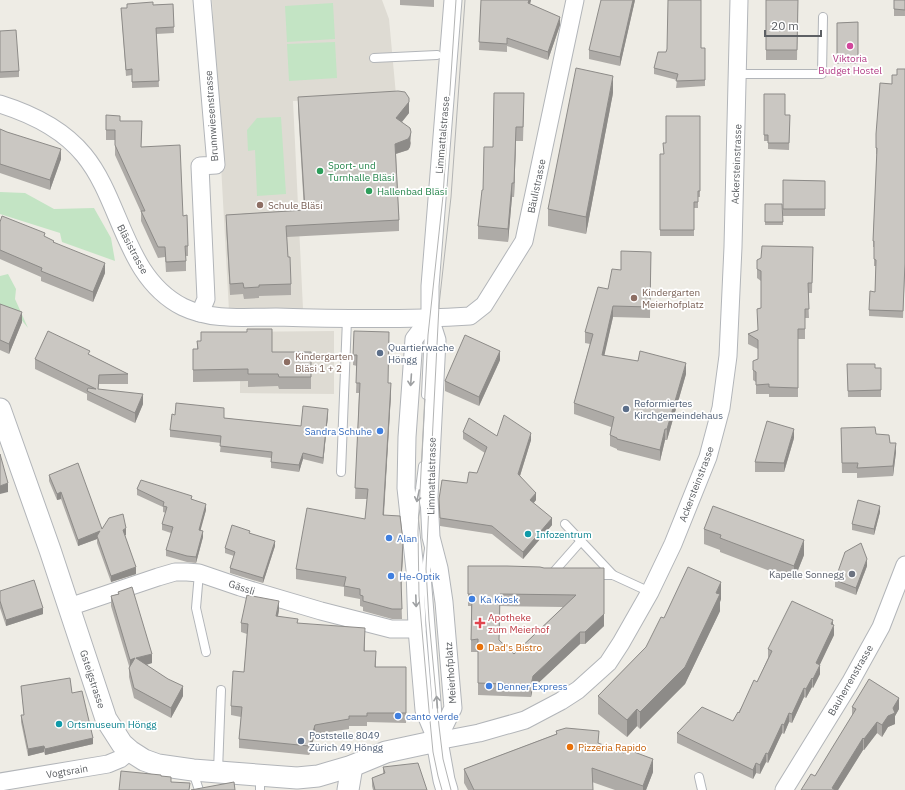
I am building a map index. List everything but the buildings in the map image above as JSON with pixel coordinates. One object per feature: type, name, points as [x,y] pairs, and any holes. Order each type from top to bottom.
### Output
[{"type":"street","name":"Brunnwiesenstrasse","points":[[200,313],[206,299],[200,166],[216,165],[202,0]]},
{"type":"street","name":"Limmattalstrasse","points":[[431,537],[429,489],[437,340],[430,318],[432,258],[453,0]]},
{"type":"street","name":"Bäulistrasse","points":[[430,318],[470,316],[484,306],[524,241],[575,0]]},
{"type":"street","name":"Ackersteinstrasse","points":[[437,741],[525,720],[578,690],[608,663],[622,644],[650,592],[672,544],[708,457],[721,408],[728,356],[734,240],[739,0]]},
{"type":"street","name":"Bläsistrasse","points":[[0,104],[19,110],[55,128],[85,155],[98,176],[145,273],[153,284],[167,296],[184,307],[200,313],[228,318],[430,318]]},
{"type":"street","points":[[430,318],[414,339],[407,437],[406,488],[415,570],[417,629],[424,710],[437,741],[447,790]]},
{"type":"street","name":"Gsteigstrasse","points":[[0,410],[69,607],[106,719],[122,744],[130,751],[144,760],[158,765],[218,772],[260,782],[318,776],[352,766],[386,752],[437,741]]},
{"type":"street","points":[[411,534],[431,537]]},
{"type":"street","name":"Meierhofplatz","points":[[431,537],[439,568],[444,602],[453,708],[437,741]]},
{"type":"street","name":"Bauherrenstrasse","points":[[784,790],[854,676],[880,627],[905,565]]},
{"type":"street","name":"Gässli","points":[[69,607],[175,572],[199,573],[240,587],[377,626],[391,629],[417,629]]},
{"type":"street","name":"Vogtsrain","points":[[0,782],[108,764],[120,759],[130,751]]},
{"type":"street","points":[[348,790],[352,766]]},
{"type":"lane","points":[[738,74],[822,74],[823,17]]},
{"type":"lane","points":[[374,58],[437,55]]},
{"type":"lane","points":[[341,472],[347,319]]},
{"type":"lane","points":[[565,524],[613,575],[650,592]]},
{"type":"lane","points":[[551,575],[581,541]]},
{"type":"lane","points":[[199,573],[196,608],[206,652]]},
{"type":"lane","points":[[582,575],[613,575]]},
{"type":"lane","points":[[218,772],[222,690]]},
{"type":"lane","points":[[193,770],[199,790]]},
{"type":"lane","points":[[699,777],[702,790]]},
{"type":"shaded area","name":"Schule Bläsi","points":[[212,0],[382,0],[389,19],[396,95],[293,101],[303,309],[229,311]]},
{"type":"shaded area","name":"Kindergarten Bläsi 1 + 2","points":[[334,331],[334,394],[240,393],[240,332]]},
{"type":"green space","points":[[333,3],[335,39],[287,42],[285,6]]},
{"type":"green space","points":[[335,42],[337,78],[289,81],[287,44]]},
{"type":"green space","points":[[281,117],[286,194],[257,196],[255,150],[248,151],[247,130],[257,118]]},
{"type":"green space","points":[[0,192],[25,193],[54,209],[94,208],[111,238],[115,261],[62,242],[60,233],[0,214]]},
{"type":"green space","points":[[8,274],[16,289],[15,299],[28,328],[16,313],[0,306],[0,276]]},
{"type":"tram line","points":[[442,790],[433,752],[429,710],[419,596],[418,531],[428,335],[443,196],[456,0]]},
{"type":"tram line","points":[[451,790],[443,759],[439,726],[429,620],[426,569],[439,305],[451,197],[465,0]]},
{"type":"place","name":"Viktoria Budget Hostel","points":[[850,46]]},
{"type":"place","name":"Sport- und Turnhalle Bläsi","points":[[320,171]]},
{"type":"place","name":"Hallenbad Bläsi","points":[[369,191]]},
{"type":"place","name":"Schule Bläsi","points":[[260,205]]},
{"type":"place","name":"Kindergarten Meierhofplatz","points":[[634,298]]},
{"type":"place","name":"Quartierwache Höngg","points":[[380,353]]},
{"type":"place","name":"Kindergarten Bläsi 1 + 2","points":[[287,362]]},
{"type":"place","name":"Reformiertes Kirchgemeindehaus","points":[[626,409]]},
{"type":"place","name":"Sandra Schuhe","points":[[380,431]]},
{"type":"place","name":"Infozentrum","points":[[528,534]]},
{"type":"place","name":"Alan","points":[[389,538]]},
{"type":"place","name":"Kapelle Sonnegg","points":[[852,574]]},
{"type":"place","name":"He-Optik","points":[[391,576]]},
{"type":"place","name":"Ka Kiosk","points":[[472,599]]},
{"type":"place","name":"Apotheke zum Meierhof","points":[[480,623]]},
{"type":"place","name":"Dad's Bistro","points":[[480,647]]},
{"type":"place","name":"Denner Express","points":[[489,686]]},
{"type":"place","name":"canto verde","points":[[398,716]]},
{"type":"place","name":"Ortsmuseum Höngg","points":[[59,724]]},
{"type":"place","name":"Poststelle 8049 Zürich 49 Höngg","points":[[301,741]]},
{"type":"place","name":"Pizzeria Rapido","points":[[570,747]]}]
